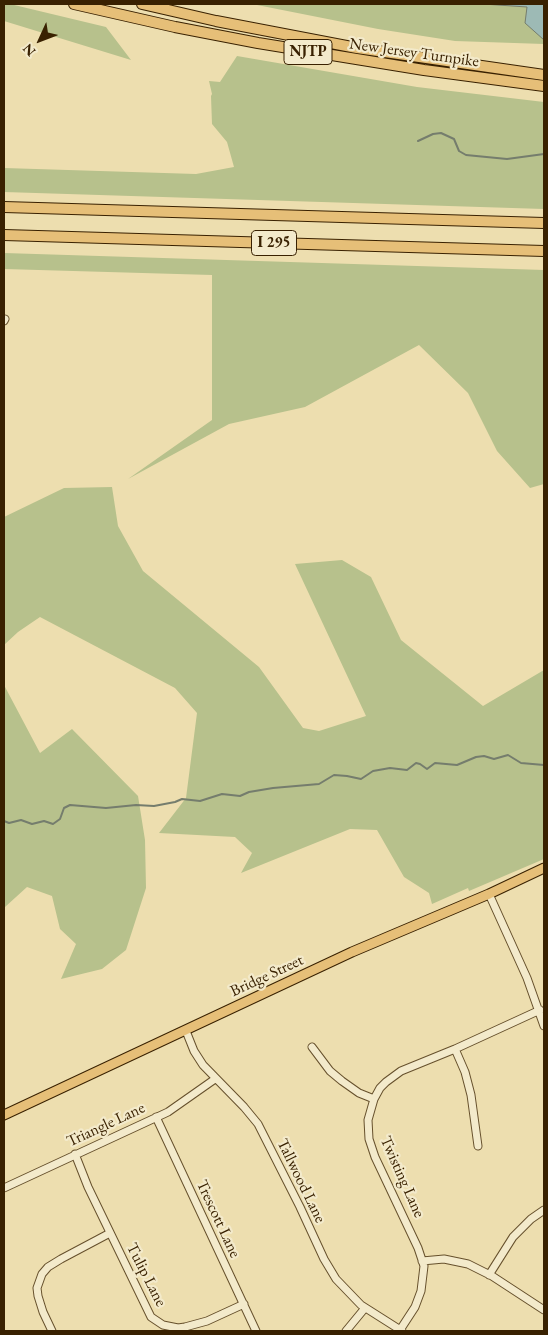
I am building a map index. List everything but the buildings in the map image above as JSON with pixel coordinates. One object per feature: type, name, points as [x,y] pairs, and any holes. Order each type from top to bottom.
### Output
[{"type":"highway","name":"New Jersey Turnpike","points":[[74,4],[258,43],[406,67],[544,86]]},
{"type":"highway","name":"New Jersey Turnpike","points":[[142,4],[206,19],[357,48],[544,75]]},
{"type":"highway","name":"I 295","points":[[4,207],[544,223]]},
{"type":"highway","name":"I 295","points":[[4,235],[544,251]]},
{"type":"main road","name":"Bridge Street","points":[[4,1115],[360,948],[489,894],[544,868]]},
{"type":"street","points":[[489,894],[519,958],[540,1010],[544,1026]]},
{"type":"street","name":"Twisting Lane","points":[[401,1331],[415,1307],[424,1275],[422,1261],[408,1226],[375,1157],[369,1139],[368,1120],[374,1099],[380,1088],[393,1076],[540,1010]]},
{"type":"street","name":"Tallwood Lane","points":[[186,1031],[198,1058],[215,1079],[244,1106],[258,1124],[324,1259],[344,1289],[364,1308],[401,1331]]},
{"type":"street","points":[[312,1047],[330,1071],[342,1082],[374,1099]]},
{"type":"street","points":[[455,1049],[465,1072],[471,1095],[478,1146]]},
{"type":"street","name":"Triangle Lane","points":[[4,1188],[176,1108],[215,1079]]},
{"type":"street","name":"Trescott Lane","points":[[156,1117],[256,1331]]},
{"type":"street","name":"Tulip Lane","points":[[75,1154],[88,1187],[142,1303],[151,1317],[157,1322],[171,1327],[185,1327],[207,1321],[244,1304]]},
{"type":"street","points":[[489,1275],[513,1237],[531,1219],[544,1210]]},
{"type":"street","points":[[52,1331],[38,1296],[37,1288],[42,1274],[48,1267],[61,1259],[110,1233]]},
{"type":"street","points":[[422,1261],[444,1259],[476,1267],[544,1310]]},
{"type":"street","points":[[346,1331],[364,1308]]},
{"type":"green space","points":[[4,4],[106,27],[131,60],[4,21]]},
{"type":"green space","points":[[252,4],[544,4],[544,44],[455,41],[378,29]]},
{"type":"green space","points":[[237,56],[417,87],[544,102],[544,209],[4,192],[4,168],[196,174],[234,167],[227,142],[212,124],[212,94],[209,81],[220,82]]},
{"type":"green space","points":[[4,253],[544,270],[544,484],[530,488],[497,451],[468,393],[419,345],[305,407],[229,424],[128,479],[212,420],[212,275],[4,269]]},
{"type":"green space","points":[[112,487],[118,526],[143,571],[259,667],[303,728],[319,731],[366,716],[295,564],[342,560],[371,577],[401,640],[483,706],[544,670],[544,859],[469,891],[468,888],[432,904],[429,893],[404,877],[377,830],[350,829],[241,873],[252,853],[235,837],[159,833],[186,798],[197,713],[175,688],[40,617],[18,632],[4,645],[4,517],[64,488]]},
{"type":"green space","points":[[4,685],[40,753],[72,729],[138,796],[145,840],[146,888],[126,950],[102,969],[61,979],[76,944],[60,929],[52,896],[27,887],[4,906]]},
{"type":"water","points":[[483,4],[544,4],[544,40],[525,23],[527,7]]},
{"type":"waterway","points":[[418,141],[433,134],[441,133],[454,139],[459,151],[466,155],[507,159],[544,154]]},
{"type":"waterway","points":[[4,821],[9,823],[21,820],[32,824],[44,821],[53,824],[60,819],[64,808],[70,805],[106,808],[136,805],[154,806],[182,799],[200,801],[222,794],[240,796],[249,792],[273,788],[319,784],[334,775],[361,779],[373,771],[390,768],[407,770],[416,763],[427,769],[435,763],[457,765],[476,757],[484,756],[494,759],[508,755],[521,763],[544,765]]}]
